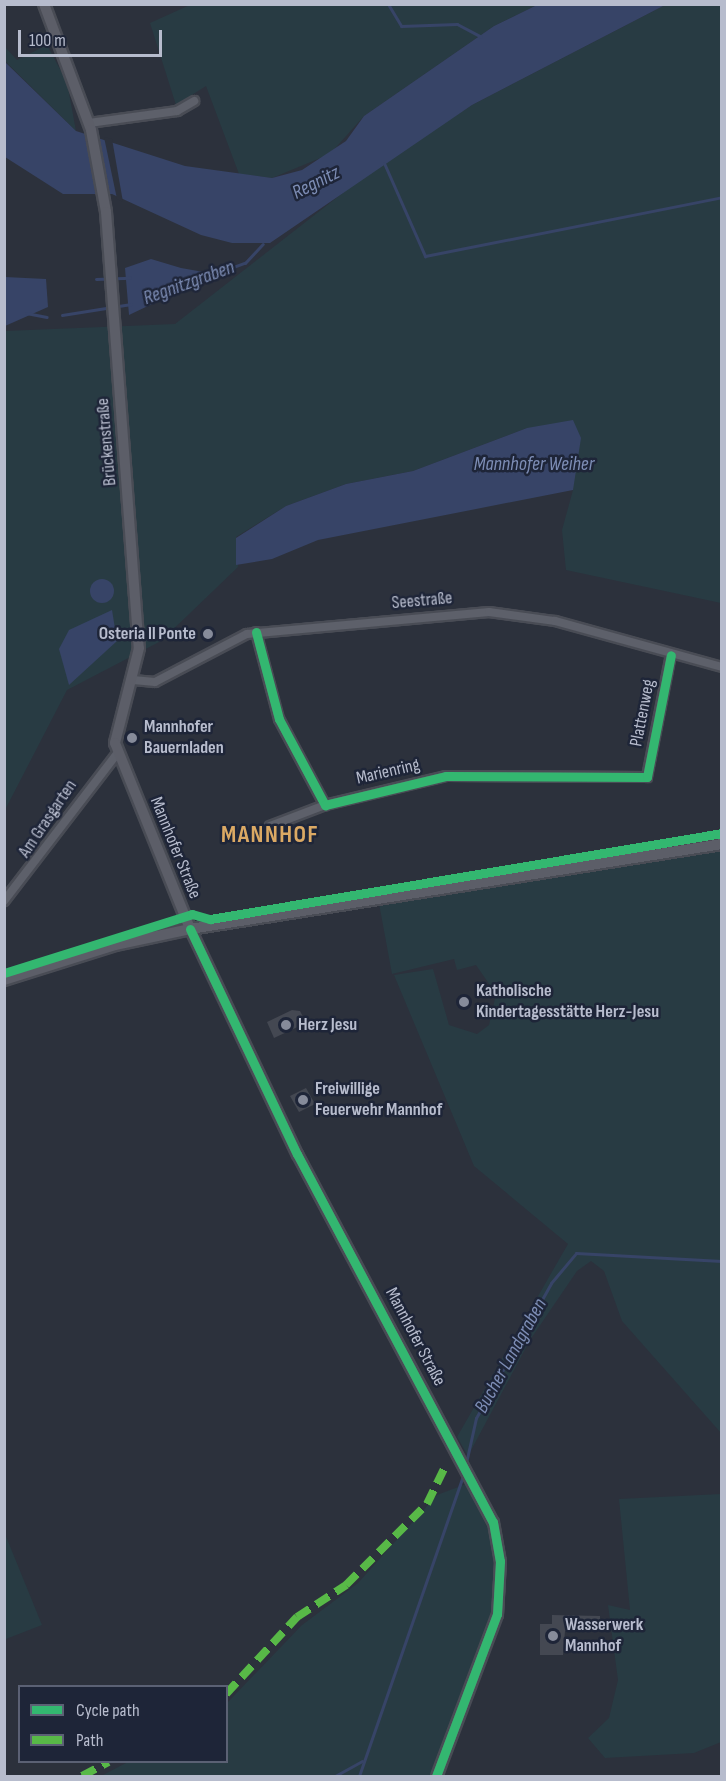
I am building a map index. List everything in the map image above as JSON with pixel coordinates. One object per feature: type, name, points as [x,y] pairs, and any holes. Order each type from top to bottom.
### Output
[{"type":"main road","points":[[44,4],[90,126]]},
{"type":"main road","name":"Brückenstraße","points":[[90,126],[105,201],[137,617],[133,680]]},
{"type":"main road","name":"Mannhofer Straße","points":[[133,680],[115,733],[117,754],[190,929]]},
{"type":"main road","points":[[4,980],[115,945],[190,929],[722,844]]},
{"type":"street","points":[[90,126],[177,111],[194,101]]},
{"type":"street","name":"Seestraße","points":[[133,680],[155,682],[232,637],[256,632],[489,612],[555,621],[671,655],[722,667]]},
{"type":"street","points":[[256,632],[279,719],[325,805]]},
{"type":"street","name":"Plattenweg","points":[[647,777],[671,655]]},
{"type":"street","name":"Am Grasgarten","points":[[4,901],[117,754]]},
{"type":"street","name":"Marienring","points":[[270,826],[325,805],[446,776],[647,777]]},
{"type":"street","name":"Mannhofer Straße","points":[[190,929],[297,1154],[475,1482],[498,1542],[497,1614],[436,1776]]},
{"type":"shaded area","points":[[192,4],[537,5],[494,26],[364,116],[330,154],[272,178],[239,174],[206,86],[176,105],[150,23]]},
{"type":"shaded area","points":[[665,5],[721,5],[721,603],[566,570],[562,530],[573,490],[527,428],[413,471],[346,484],[286,506],[236,537],[238,567],[161,641],[67,690],[5,810],[5,331],[175,324],[376,167],[472,105]]},
{"type":"shaded area","points":[[47,45],[67,82],[76,131],[5,61],[4,46],[17,60]]},
{"type":"shaded area","points":[[721,844],[721,1433],[622,1321],[604,1271],[591,1261],[577,1271],[530,1340],[468,1456],[457,1437],[568,1244],[474,1166],[394,975],[433,969],[449,1025],[477,1034],[489,1025],[496,994],[476,965],[457,970],[454,959],[392,974],[378,898]]},
{"type":"shaded area","points":[[466,1484],[493,1539],[503,1611],[439,1776],[101,1776],[126,1763],[228,1763],[228,1702],[302,1625],[358,1583],[437,1495]]},
{"type":"shaded area","points":[[721,1494],[721,1742],[694,1753],[605,1758],[588,1738],[609,1718],[618,1680],[608,1605],[630,1610],[619,1499]]},
{"type":"shaded area","points":[[5,1534],[42,1625],[6,1639],[4,1635]]},
{"type":"water","name":"Regnitz","points":[[537,5],[665,5],[472,105],[270,243],[232,243],[201,235],[112,194],[63,194],[5,157],[4,61],[76,131],[185,166],[272,178],[302,170],[346,141],[364,116],[494,26]]},
{"type":"water","points":[[151,259],[181,268],[215,274],[129,315],[125,268]]},
{"type":"water","points":[[5,277],[46,279],[48,307],[5,326]]},
{"type":"water","name":"Mannhofer Weiher","points":[[573,420],[581,438],[573,490],[318,540],[272,559],[236,565],[236,538],[286,506],[346,484],[413,471],[527,428]]},
{"type":"water","points":[[102,579],[111,582],[114,591],[111,600],[102,603],[93,600],[90,591],[93,582]]},
{"type":"water","points":[[112,610],[117,641],[69,685],[59,649],[69,630]]},
{"type":"pier","points":[[104,137],[112,139],[123,202],[117,199]]},
{"type":"building","name":"Herz Jesu","points":[[292,1010],[300,1011],[306,1023],[274,1038],[267,1022]]},
{"type":"building","name":"Freiwillige Feuerwehr Mannhof","points":[[306,1088],[315,1104],[299,1112],[290,1096]]},
{"type":"building","name":"Wasserwerk Mannhof","points":[[552,1615],[600,1616],[600,1631],[565,1631],[563,1655],[540,1655],[540,1624],[552,1624]]},
{"type":"waterway","points":[[388,4],[401,26],[457,24],[481,37]]},
{"type":"waterway","points":[[384,163],[425,256],[722,197]]},
{"type":"waterway","name":"Regnitzgraben","points":[[214,274],[245,263],[263,244]]},
{"type":"waterway","points":[[96,279],[130,278]]},
{"type":"waterway","name":"Regnitzgraben","points":[[62,315],[131,304]]},
{"type":"waterway","name":"Regnitzgraben","points":[[26,313],[47,317]]},
{"type":"waterway","name":"Bucher Landgraben","points":[[466,1463],[476,1418],[551,1283],[576,1253],[722,1261]]},
{"type":"waterway","name":"Bucher Landgraben","points":[[359,1776],[464,1472]]},
{"type":"waterway","points":[[335,1776],[362,1761]]},
{"type":"marked path","points":[[228,1692],[297,1617],[346,1585],[427,1504],[445,1467]]},
{"type":"marked path","points":[[82,1776],[106,1763]]},
{"type":"cycle path","points":[[256,632],[279,719],[325,805],[446,776],[647,777],[671,655]]},
{"type":"cycle path","points":[[4,973],[192,914],[210,919],[722,833]]},
{"type":"cycle path","points":[[190,929],[297,1154],[493,1522],[500,1561],[497,1614],[436,1776]]},
{"type":"place","name":"Osteria Il Ponte","points":[[208,634]]},
{"type":"place","name":"Mannhofer Bauernladen","points":[[132,738]]},
{"type":"place","name":"Katholische Kindertagesstätte Herz-Jesu","points":[[464,1002]]},
{"type":"place","name":"Herz Jesu","points":[[286,1025]]},
{"type":"place","name":"Freiwillige Feuerwehr Mannhof","points":[[303,1100]]},
{"type":"place","name":"Wasserwerk Mannhof","points":[[553,1636]]},
{"type":"district","name":"MANNHOF","points":[[270,835]]}]
